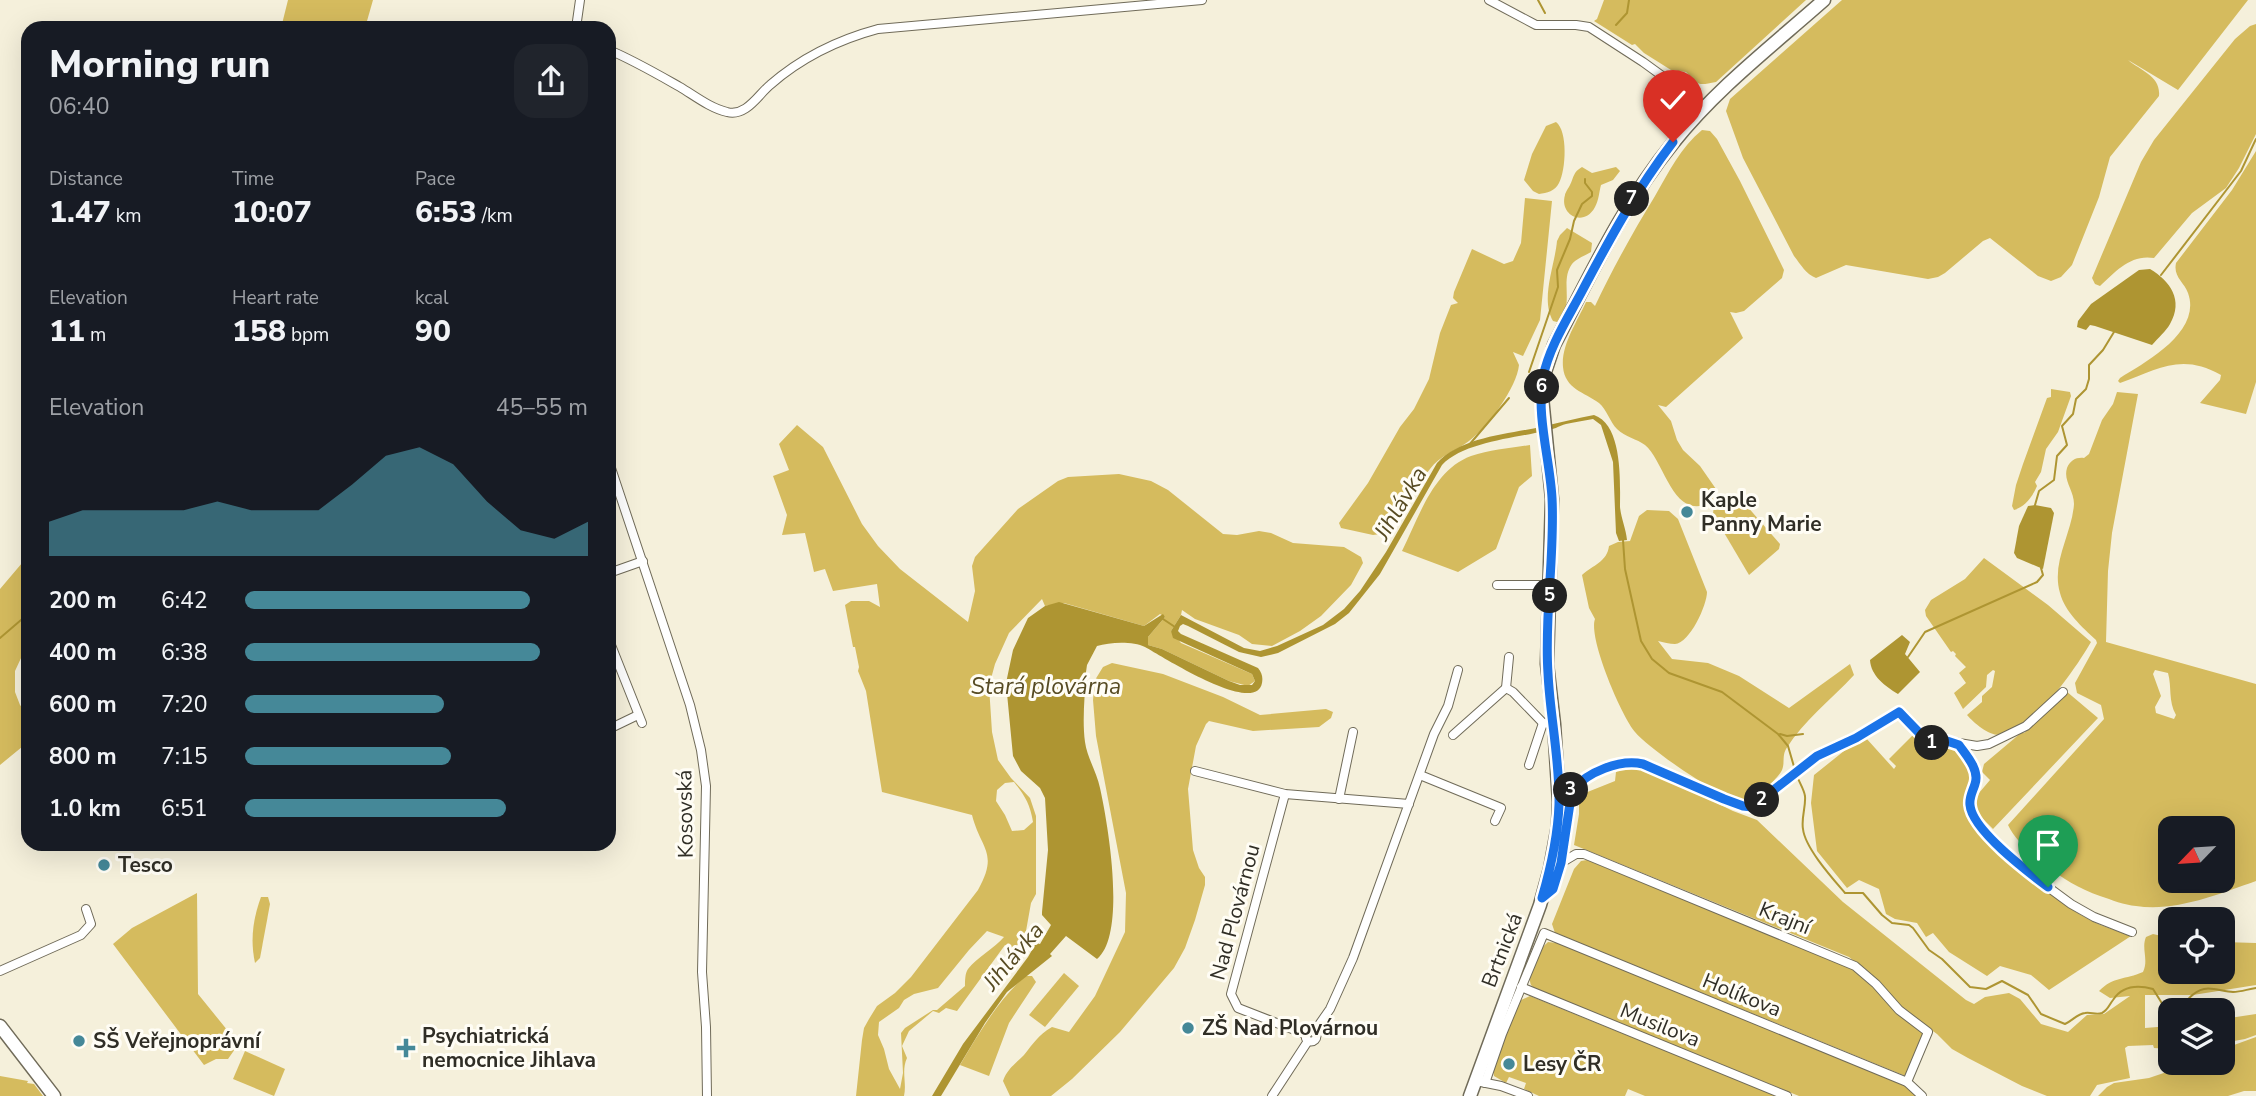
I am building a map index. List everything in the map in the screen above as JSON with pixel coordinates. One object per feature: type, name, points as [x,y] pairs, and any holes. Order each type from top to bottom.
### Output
[{"type":"main road","name":"Brtnická","points":[[1470,1096],[1480,1082],[1542,898],[1558,826],[1559,802],[1549,723],[1547,664],[1552,499],[1545,439],[1543,378],[1554,345],[1635,195],[1673,142],[1705,107],[1824,0]]},
{"type":"main road","points":[[0,1026],[54,1096]]},
{"type":"street","points":[[577,21],[580,0]]},
{"type":"street","points":[[616,54],[709,104],[735,113],[751,104],[768,86],[801,61],[850,37],[878,29],[1202,0]]},
{"type":"street","points":[[1489,0],[1536,25],[1590,27],[1705,107]]},
{"type":"street","name":"Kosovská","points":[[616,482],[694,718],[701,750],[706,786],[702,972],[707,1096]]},
{"type":"street","points":[[616,571],[643,561]]},
{"type":"street","points":[[1497,585],[1539,585],[1550,590]]},
{"type":"street","points":[[1453,735],[1506,688],[1509,657]]},
{"type":"street","points":[[616,658],[640,719],[616,727]]},
{"type":"street","points":[[1272,1096],[1329,1009],[1353,958],[1434,734],[1448,706],[1458,670]]},
{"type":"street","points":[[1506,688],[1549,723],[1529,765]]},
{"type":"street","points":[[1542,898],[1553,889],[1561,863],[1572,790],[1612,765],[1632,762],[1643,764],[1724,799],[1752,807],[1817,756],[1856,738],[1899,712],[1928,742],[1947,741],[1977,746],[1989,744],[2021,729],[2063,692]]},
{"type":"street","points":[[1339,799],[1353,732]]},
{"type":"street","points":[[1959,745],[1976,772],[1977,779],[1969,803],[1973,816],[1999,847],[2070,904],[2094,918],[2132,932]]},
{"type":"street","points":[[1195,771],[1285,794],[1409,804]]},
{"type":"street","points":[[1420,775],[1501,808],[1495,821]]},
{"type":"street","name":"Nad Plovárnou","points":[[1285,794],[1231,990],[1232,999],[1238,1008],[1309,1036]]},
{"type":"street","name":"Krajní","points":[[1561,863],[1576,854],[1584,854],[1855,967],[1876,984],[1899,1010],[1928,1032],[1908,1082]]},
{"type":"street","points":[[0,971],[82,935],[91,924],[86,909]]},
{"type":"street","name":"Brtnická","points":[[1480,1082],[1544,933]]},
{"type":"street","name":"Holíkova","points":[[1544,933],[1908,1082],[1923,1096]]},
{"type":"street","name":"Musilova","points":[[1521,987],[1787,1096]]},
{"type":"street","points":[[1480,1082],[1528,1096]]},
{"type":"shaded area","points":[[288,0],[373,0],[367,21],[283,21]]},
{"type":"shaded area","points":[[1604,0],[1806,0],[1716,82],[1702,84],[1686,72],[1671,70],[1635,44],[1632,45],[1594,21]]},
{"type":"shaded area","points":[[1842,0],[2248,0],[2178,90],[2128,60],[2157,83],[2159,96],[2110,157],[2099,197],[2072,265],[2061,277],[2051,281],[2038,276],[1990,238],[1945,273],[1928,279],[1846,265],[1816,278],[1806,272],[1794,256],[1743,158],[1726,111],[1730,99]]},
{"type":"shaded area","points":[[2256,24],[2256,134],[2239,168],[2226,188],[2192,213],[2154,258],[2131,261],[2100,286],[2095,284],[2092,278],[2141,162],[2154,140],[2235,39]]},
{"type":"shaded area","points":[[1556,122],[1564,142],[1561,177],[1553,190],[1539,194],[1524,180],[1532,154],[1546,126]]},
{"type":"shaded area","points":[[1702,130],[1710,131],[1717,139],[1784,270],[1782,278],[1744,311],[1730,312],[1743,338],[1666,407],[1658,405],[1671,421],[1683,450],[1700,466],[1716,489],[1709,502],[1693,506],[1676,495],[1645,445],[1620,432],[1599,403],[1571,385],[1565,374],[1563,359],[1570,334],[1586,302],[1595,306],[1670,169],[1681,152]]},
{"type":"shaded area","points":[[2256,151],[2256,382],[2246,414],[2200,403],[2220,380],[2221,375],[2207,368],[2181,364],[2169,366],[2120,383],[2120,378],[2169,344],[2187,320],[2190,307],[2188,293],[2177,276],[2176,263],[2232,190]]},
{"type":"shaded area","points":[[1582,167],[1592,173],[1616,167],[1620,171],[1613,180],[1601,185],[1596,204],[1590,213],[1579,218],[1569,213],[1564,202],[1574,175]]},
{"type":"shaded area","points":[[1525,198],[1552,201],[1540,320],[1523,356],[1513,352],[1519,365],[1507,395],[1477,435],[1434,464],[1388,533],[1373,535],[1341,528],[1339,523],[1368,483],[1400,427],[1414,409],[1429,379],[1440,333],[1451,305],[1458,303],[1453,298],[1454,292],[1472,249],[1504,264],[1513,261],[1521,243]]},
{"type":"shaded area","points":[[1567,228],[1592,243],[1591,252],[1574,262],[1568,271],[1566,309],[1557,322],[1553,321],[1549,312],[1548,292],[1557,241]]},
{"type":"shaded area","points":[[2051,389],[2070,392],[2071,396],[2058,432],[2046,449],[2035,490],[2025,504],[2014,510],[2012,506],[2016,485],[2047,398],[2051,397]]},
{"type":"shaded area","points":[[2117,392],[2138,394],[2112,533],[2106,642],[2256,684],[2256,881],[2235,888],[2235,816],[2158,816],[2158,893],[2221,893],[2182,904],[2151,907],[2127,905],[2100,896],[2058,874],[2029,851],[2008,825],[2104,719],[2101,705],[2077,693],[2075,683],[2097,643],[2096,640],[2066,607],[2058,582],[2060,559],[2074,504],[2066,477],[2067,468],[2074,460],[2089,454],[2102,420],[2113,404]],"holes":[[[2155,670],[2168,673],[2176,715],[2174,719],[2156,713],[2155,707],[2161,696],[2153,674]]]},
{"type":"shaded area","points":[[797,425],[823,447],[862,524],[878,546],[900,569],[968,622],[975,591],[972,566],[975,557],[1018,509],[1068,477],[1119,474],[1151,481],[1168,490],[1223,534],[1237,535],[1259,531],[1271,533],[1293,543],[1344,547],[1361,557],[1363,563],[1351,585],[1321,616],[1272,646],[1252,644],[1239,635],[1195,619],[1182,610],[1171,631],[1181,643],[1252,674],[1255,681],[1248,686],[1229,681],[1148,645],[1148,637],[1165,617],[1160,614],[1144,626],[1064,603],[1045,606],[1042,599],[1009,633],[995,664],[989,686],[992,732],[998,760],[1030,798],[1036,816],[1036,894],[1031,903],[1026,931],[1015,949],[1005,945],[957,1011],[946,1008],[939,1013],[933,1011],[909,1031],[902,1046],[907,1058],[904,1068],[904,1096],[856,1096],[864,1028],[877,1006],[911,977],[978,890],[988,859],[972,815],[882,792],[866,691],[858,671],[845,605],[851,601],[869,601],[880,607],[877,584],[833,591],[825,569],[814,572],[805,533],[782,535],[787,515],[773,476],[789,470],[779,444]],"holes":[[[1014,782],[1026,800],[1033,822],[1024,830],[1012,831],[996,801],[997,790],[1005,783]],[[987,931],[1004,937],[968,969],[965,986],[937,1010],[933,1010],[901,1033],[903,1073],[900,1089],[889,1069],[878,1035],[879,1022],[914,994],[938,988]]]},
{"type":"shaded area","points":[[1530,445],[1532,476],[1519,487],[1496,549],[1458,572],[1402,551],[1421,510],[1447,472],[1471,456]]},
{"type":"shaded area","points":[[1726,500],[1746,505],[1780,544],[1779,549],[1749,575],[1713,514],[1714,505],[1718,501]]},
{"type":"shaded area","points":[[1647,510],[1669,511],[1678,519],[1707,592],[1701,614],[1692,631],[1681,642],[1675,644],[1658,641],[1672,659],[1708,663],[1739,676],[1789,708],[1850,664],[1854,675],[1801,729],[1786,749],[1780,773],[1752,799],[1738,800],[1709,787],[1642,739],[1629,723],[1607,676],[1596,642],[1595,619],[1589,608],[1582,575],[1602,560],[1609,546],[1630,541],[1639,516]]},
{"type":"shaded area","points":[[1984,558],[2048,605],[2091,642],[2064,682],[2039,712],[2012,731],[1999,735],[1986,731],[1967,715],[1982,702],[1982,696],[1992,687],[1995,671],[1987,675],[1986,687],[1963,709],[1954,693],[1966,683],[1959,673],[1966,667],[1953,651],[1951,652],[1926,616],[1925,610],[1931,600],[1965,579]]},
{"type":"shaded area","points":[[21,564],[21,658],[15,671],[15,692],[21,706],[21,748],[0,765],[0,589]]},
{"type":"shaded area","points":[[1112,663],[1163,674],[1223,697],[1260,715],[1326,709],[1333,712],[1331,718],[1319,727],[1253,731],[1209,721],[1206,724],[1196,746],[1188,789],[1193,850],[1205,877],[1205,885],[1185,948],[1174,968],[1120,1032],[1072,1079],[1051,1096],[1010,1096],[1003,1081],[1007,1073],[1047,1030],[1052,1027],[1069,1032],[1095,996],[1125,932],[1126,893],[1096,736],[1093,700],[1095,680],[1103,667]]},
{"type":"shaded area","points":[[2066,691],[2098,718],[1993,829],[1977,813],[1973,800],[1990,780],[1982,772],[1984,764],[2024,733]]},
{"type":"shaded area","points":[[1915,733],[1933,760],[1950,745],[1957,753],[1960,751],[1974,776],[1965,804],[1969,817],[2010,859],[2075,911],[2131,936],[2049,990],[2031,975],[2000,966],[1987,976],[1949,952],[1933,933],[1926,937],[1917,923],[1895,919],[1886,914],[1879,889],[1859,880],[1847,888],[1817,851],[1811,803],[1814,775],[1849,747],[1866,738],[1894,769],[1896,766],[1889,759]]},
{"type":"shaded area","points":[[1623,767],[1634,767],[1757,820],[1843,902],[1974,1004],[1985,997],[2009,993],[2020,999],[2041,1024],[2068,1032],[2087,1015],[2104,1014],[2130,996],[2110,998],[2099,991],[2115,981],[2143,972],[2146,937],[2153,934],[2158,935],[2158,984],[2235,984],[2235,942],[2256,943],[2256,985],[2193,995],[2145,995],[2145,1028],[2158,1027],[2158,1048],[2153,1045],[2125,1048],[2130,1078],[2097,1085],[2090,1096],[2047,1096],[2022,1086],[1952,1049],[1937,1034],[1901,1008],[1882,984],[1849,957],[1574,845],[1579,798],[1615,781],[1616,772]]},
{"type":"shaded area","points":[[1587,860],[1852,969],[1925,1033],[1908,1077],[1555,933],[1552,924],[1574,869],[1581,861]]},
{"type":"shaded area","points":[[197,893],[198,994],[232,1036],[235,1049],[228,1059],[216,1059],[204,1065],[113,944],[132,928]]},
{"type":"shaded area","points":[[261,897],[268,897],[270,904],[260,958],[255,963],[253,930]]},
{"type":"shaded area","points":[[1548,942],[1557,943],[1905,1085],[1916,1096],[1799,1096],[1534,988],[1530,974],[1537,956]]},
{"type":"shaded area","points":[[1064,973],[1079,986],[1045,1027],[1029,1015]]},
{"type":"shaded area","points":[[1025,976],[1032,976],[1036,982],[1009,1023],[989,1076],[960,1065],[997,1007]]},
{"type":"shaded area","points":[[1530,996],[1777,1096],[1645,1096],[1628,1089],[1625,1096],[1539,1096],[1524,1089],[1526,1083],[1509,1077],[1506,1083],[1494,1076],[1493,1069],[1519,1001]]},
{"type":"shaded area","points":[[2256,1014],[2256,1035],[2235,1041],[2235,1017]]},
{"type":"shaded area","points":[[2256,1037],[2256,1091],[2244,1091],[2228,1096],[2098,1096],[2114,1083],[2158,1075],[2235,1075],[2235,1045]]},
{"type":"shaded area","points":[[245,1051],[285,1069],[274,1096],[233,1079]]},
{"type":"shaded area","points":[[0,1076],[28,1081],[27,1083],[34,1084],[43,1096],[0,1096]]},
{"type":"water","points":[[2150,269],[2169,285],[2176,307],[2170,324],[2152,345],[2095,326],[2090,325],[2086,330],[2077,327],[2078,321],[2091,304],[2139,270]]},
{"type":"water","name":"Stará plovárna","points":[[1594,415],[1610,430],[1615,442],[1620,507],[1627,540],[1619,541],[1616,533],[1613,462],[1601,425],[1593,419],[1569,423],[1476,446],[1452,457],[1442,465],[1380,574],[1349,613],[1335,624],[1278,653],[1261,657],[1239,652],[1188,626],[1180,626],[1178,631],[1181,634],[1258,668],[1262,683],[1256,692],[1243,693],[1226,689],[1140,645],[1121,643],[1097,646],[1087,665],[1084,725],[1086,748],[1100,788],[1113,878],[1111,927],[1106,946],[1097,959],[1066,936],[1050,954],[1052,956],[1007,992],[941,1096],[932,1096],[963,1044],[1036,943],[1040,944],[1051,925],[1042,915],[1048,850],[1045,798],[1040,788],[1021,771],[1013,756],[1006,683],[1013,650],[1028,618],[1045,606],[1059,602],[1144,626],[1163,614],[1165,617],[1148,637],[1148,645],[1229,681],[1252,685],[1255,681],[1252,674],[1173,638],[1171,631],[1181,615],[1244,648],[1260,651],[1323,625],[1344,609],[1360,591],[1386,552],[1437,463],[1447,454],[1488,437]]},
{"type":"water","points":[[2028,506],[2051,508],[2054,513],[2043,569],[2017,558],[2014,553],[2019,526]]},
{"type":"water","points":[[1902,635],[1910,642],[1905,654],[1920,672],[1898,694],[1876,676],[1870,660]]},
{"type":"waterway","points":[[1538,0],[1545,13]]},
{"type":"waterway","points":[[1616,25],[1627,13],[1629,0]]},
{"type":"waterway","points":[[2161,275],[2241,171],[2256,139]]},
{"type":"waterway","points":[[1529,372],[1558,287],[1557,270],[1570,239],[1574,221],[1582,204],[1592,196],[1585,179]]},
{"type":"waterway","points":[[2035,505],[2039,491],[2054,480],[2057,456],[2067,445],[2062,426],[2073,414],[2076,399],[2086,389],[2089,365],[2103,350],[2114,332]]},
{"type":"waterway","points":[[1469,445],[1509,398]]},
{"type":"waterway","name":"Jihlávka","points":[[1623,540],[1625,569],[1641,641],[1652,659],[1669,673],[1722,692],[1778,734],[1788,746],[1795,770]]},
{"type":"waterway","points":[[1908,657],[1925,632],[2037,582],[2043,575],[2041,568]]},
{"type":"waterway","points":[[1163,619],[1175,627]]},
{"type":"waterway","points":[[0,638],[21,620]]},
{"type":"waterway","points":[[1780,734],[1803,734]]},
{"type":"waterway","name":"Jihlávka","points":[[1797,776],[1805,796],[1805,837],[1827,872],[1845,893],[1863,893],[1892,923],[1913,928],[1929,950],[1970,987],[1986,989],[2002,981],[2028,995],[2041,1014],[2065,1024],[2082,1014],[2102,1013],[2117,995],[2131,988],[2153,989],[2163,1005],[2172,1006],[2183,1003],[2204,989],[2233,992],[2256,988]]},
{"type":"place","name":"Kaple Panny Marie","points":[[1687,512]]},
{"type":"place","name":"Tesco","points":[[104,865]]},
{"type":"place","name":"ZŠ Nad Plovárnou","points":[[1188,1028]]},
{"type":"place","name":"SŠ Veřejnoprávní","points":[[79,1041]]},
{"type":"place","name":"Psychiatrická nemocnice Jihlava","points":[[406,1048]]},
{"type":"place","name":"Lesy ČR","points":[[1509,1064]]},
{"type":"route","points":[[1673,142],[1651,171],[1618,224],[1554,345],[1543,378],[1542,397],[1553,532],[1547,664],[1559,802],[1554,852],[1542,898],[1553,889],[1561,863],[1570,808],[1569,795],[1574,786],[1612,765],[1623,762],[1643,764],[1724,799],[1752,807],[1817,756],[1856,738],[1899,712],[1928,742],[1947,741],[1959,745],[1976,772],[1977,779],[1969,803],[1973,816],[1999,847],[2048,887]]}]
